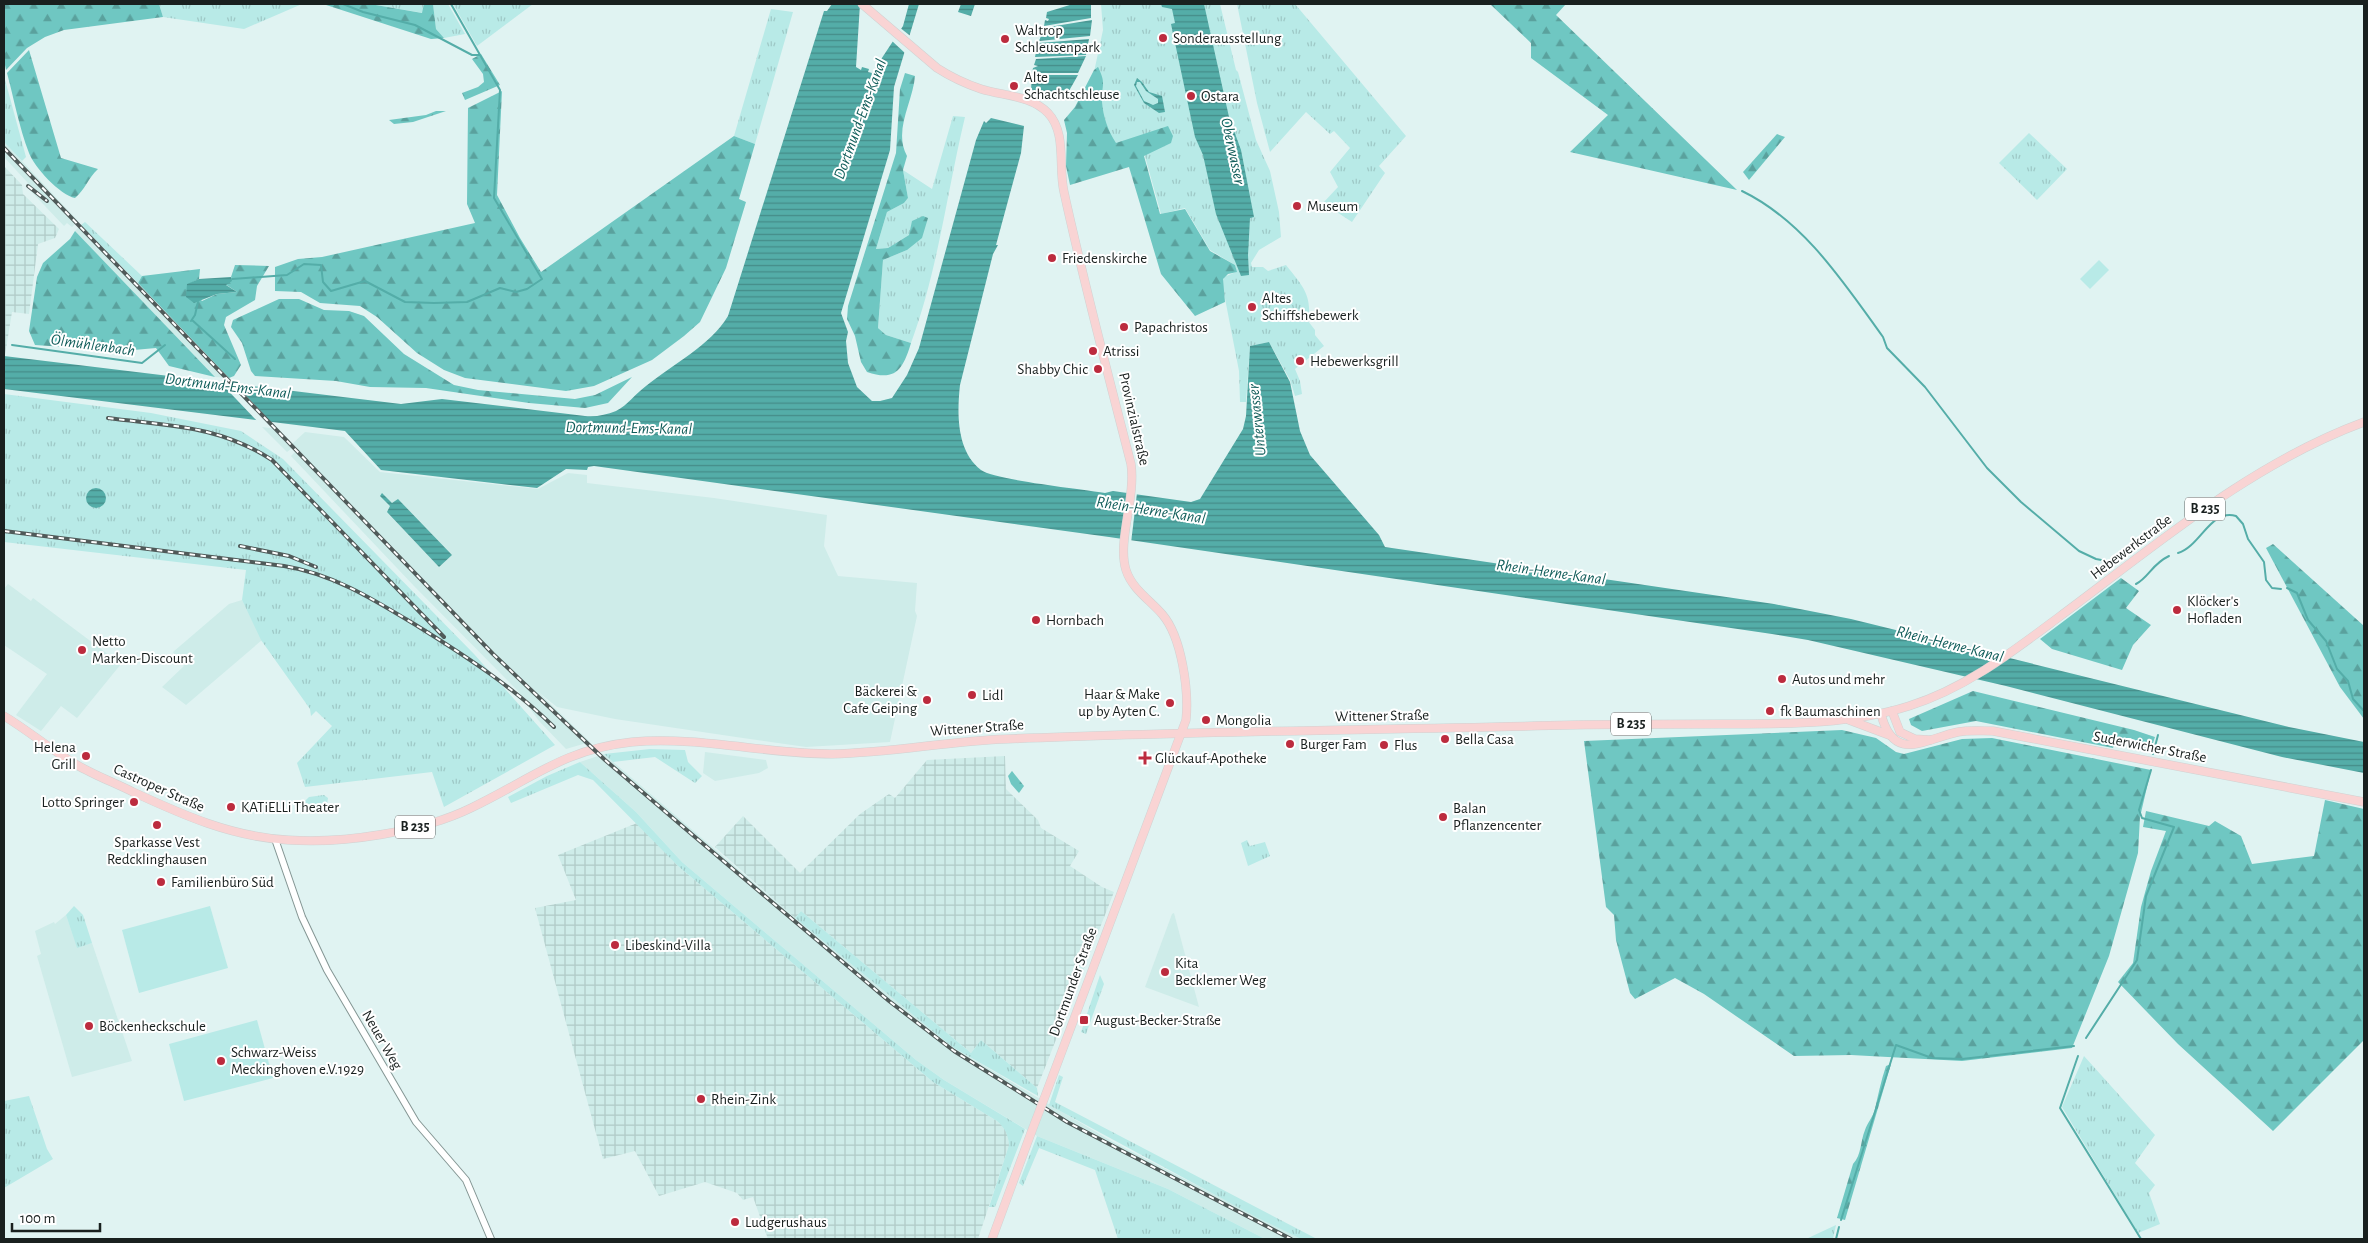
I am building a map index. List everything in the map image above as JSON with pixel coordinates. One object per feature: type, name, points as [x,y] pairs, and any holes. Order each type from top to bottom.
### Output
[{"type":"main road","name":"Provinzialstraße","points":[[864,6],[912,48],[951,76],[982,89],[1038,105],[1052,117],[1059,132],[1063,190],[1131,464],[1133,491],[1125,544],[1126,569],[1129,578],[1163,616],[1177,646],[1183,669],[1188,704],[1186,720],[1181,734]]},
{"type":"main road","name":"Hebewerkstraße","points":[[1892,711],[1958,686],[2016,650],[2232,491],[2302,450],[2364,422]]},
{"type":"main road","name":"B 235","points":[[1847,719],[1892,711]]},
{"type":"main road","name":"Suderwicher Straße","points":[[1892,711],[1900,732],[1915,739],[1932,740]]},
{"type":"main road","points":[[1881,714],[1889,735]]},
{"type":"main road","name":"Castroper Straße","points":[[4,716],[78,766],[154,801],[206,823],[241,835],[298,841],[333,839],[421,826],[444,820],[492,797]]},
{"type":"main road","name":"Wittener Straße","points":[[492,797],[522,779],[567,757],[630,742],[688,742],[782,752],[830,754],[997,739],[1633,724],[1754,724],[1847,719]]},
{"type":"main road","name":"B 235","points":[[1847,719],[1889,735]]},
{"type":"main road","name":"Suderwicher Straße","points":[[1889,735],[1899,742],[1913,746],[1966,731],[1993,731],[2364,802]]},
{"type":"main road","name":"Dortmunder Straße","points":[[992,1239],[1181,734]]},
{"type":"street","name":"Neuer Weg","points":[[275,839],[302,917],[327,970],[416,1122],[466,1180],[491,1239]]},
{"type":"shaded area","points":[[4,142],[78,221],[72,227],[67,223],[64,226],[26,186],[28,183],[4,157]]},
{"type":"shaded area","points":[[4,166],[22,185],[23,194],[59,229],[55,238],[38,244],[29,314],[12,312],[5,355]]},
{"type":"shaded area","points":[[81,225],[229,378],[215,377],[75,231]]},
{"type":"shaded area","points":[[262,427],[278,429],[292,444],[305,432],[344,437],[380,472],[538,489],[568,473],[587,475],[587,483],[714,498],[827,515],[824,546],[838,576],[917,583],[915,611],[917,616],[890,742],[806,747],[736,737],[615,719],[557,707],[537,691],[590,742],[566,749],[539,721],[518,691],[414,586],[291,456],[298,449],[295,446],[287,452]]},
{"type":"shaded area","points":[[8,584],[31,601],[33,598],[121,664],[77,718],[61,706],[41,731],[16,715],[47,674],[4,645],[4,589]]},
{"type":"shaded area","points":[[242,600],[262,640],[186,705],[162,687],[184,666],[173,652],[229,604]]},
{"type":"shaded area","points":[[705,752],[766,760],[768,768],[759,773],[715,781],[703,773]]},
{"type":"shaded area","points":[[604,754],[795,918],[954,1048],[1113,1142],[1301,1239],[1265,1239],[1168,1189],[1037,1136],[944,1080],[916,1060],[682,862],[636,812],[580,762]]},
{"type":"shaded area","points":[[1005,756],[1006,789],[1038,820],[1041,828],[1079,851],[1070,866],[1102,887],[1114,892],[1037,1088],[981,1040],[971,1053],[801,911],[795,918],[715,847],[743,816],[800,873],[860,814],[889,794],[895,798],[927,760]]},
{"type":"shaded area","name":"Rhein-Zink","points":[[637,823],[678,866],[933,1082],[1004,1127],[1009,1145],[978,1239],[768,1239],[753,1197],[743,1200],[737,1193],[705,1182],[659,1196],[635,1151],[603,1159],[535,908],[576,900],[558,855]]},
{"type":"shaded area","points":[[1174,913],[1199,1007],[1145,987]]},
{"type":"shaded area","name":"Böckenheckschule","points":[[66,915],[77,947],[92,943],[132,1061],[72,1077],[37,956],[41,954],[35,931],[54,922],[55,924]]},
{"type":"green space","points":[[4,4],[159,4],[163,17],[64,30],[45,37],[27,48],[6,70],[4,60]]},
{"type":"green space","points":[[159,4],[302,4],[244,29],[163,17]]},
{"type":"green space","points":[[323,4],[370,4],[422,13],[424,4],[433,4],[436,29],[444,38],[431,39]]},
{"type":"green space","points":[[370,4],[424,4],[423,13]]},
{"type":"green space","points":[[433,4],[448,4],[465,34],[444,38],[436,29]]},
{"type":"green space","points":[[453,4],[533,4],[477,46]]},
{"type":"green space","points":[[1101,4],[1220,4],[1236,70],[1256,140],[1270,171],[1279,212],[1281,237],[1259,250],[1251,263],[1252,267],[1263,267],[1268,271],[1286,265],[1304,290],[1309,304],[1308,321],[1315,330],[1315,335],[1324,346],[1295,369],[1300,381],[1302,394],[1295,396],[1290,380],[1269,342],[1250,346],[1246,402],[1240,402],[1239,371],[1222,283],[1224,277],[1236,272],[1235,265],[1210,250],[1185,208],[1161,214],[1141,142],[1100,152],[1094,72],[1103,30]]},
{"type":"green space","points":[[1237,4],[1295,4],[1406,136],[1379,166],[1385,173],[1352,222],[1323,203],[1338,187],[1330,172],[1350,148],[1334,131],[1330,134],[1306,112],[1270,152],[1257,103]]},
{"type":"green space","points":[[1490,4],[1566,4],[1556,15],[1737,190],[1570,152],[1608,115],[1531,58],[1531,43]]},
{"type":"green space","points":[[771,9],[793,12],[755,144],[734,136]]},
{"type":"green space","points":[[29,50],[61,158],[98,169],[75,198],[62,192],[36,166],[22,133],[7,73]]},
{"type":"green space","points":[[481,54],[500,85],[465,100],[462,93],[478,87],[484,82],[483,74],[472,59]]},
{"type":"green space","points":[[1098,67],[1103,82],[1103,113],[1116,143],[1168,126],[1173,136],[1171,143],[1144,156],[1160,214],[1185,209],[1210,251],[1235,265],[1237,272],[1228,274],[1223,279],[1225,302],[1195,316],[1161,274],[1129,167],[1070,185],[1066,166],[1067,133],[1064,120],[1075,107],[1094,70]]},
{"type":"green space","points":[[905,73],[915,76],[902,136],[907,156],[903,170],[908,198],[904,203],[887,212],[876,249],[888,248],[909,235],[912,221],[923,216],[928,218],[922,238],[907,250],[883,260],[878,328],[886,335],[911,343],[905,360],[897,371],[892,374],[877,375],[867,372],[861,362],[855,336],[847,319],[848,306],[896,153],[900,89]]},
{"type":"green space","points":[[4,76],[26,157],[22,161],[4,142]]},
{"type":"green space","points":[[502,91],[497,195],[541,272],[734,136],[755,144],[739,199],[746,202],[726,268],[700,322],[652,360],[594,386],[566,391],[465,378],[444,370],[417,353],[377,317],[360,306],[320,303],[301,292],[275,291],[275,267],[298,259],[322,257],[475,223],[467,204],[468,108]]},
{"type":"green space","points":[[436,111],[446,111],[413,122],[394,124],[389,120],[426,115]]},
{"type":"green space","points":[[953,116],[965,117],[935,259],[911,343],[886,335],[878,328],[883,260],[907,250],[909,235],[888,248],[876,249],[887,212],[904,203],[908,198],[903,170],[932,189]]},
{"type":"green space","points":[[2029,133],[2067,169],[2037,200],[1999,163]]},
{"type":"green space","points":[[1777,134],[1785,137],[1749,180],[1743,172]]},
{"type":"green space","points":[[85,222],[142,276],[138,283],[81,225]]},
{"type":"green space","points":[[75,231],[215,377],[169,366],[156,348],[123,351],[35,345],[29,331],[37,277],[43,263],[70,239]]},
{"type":"green space","points":[[2099,260],[2109,270],[2090,289],[2080,279]]},
{"type":"green space","points":[[235,265],[269,266],[257,286],[255,300],[226,317],[224,325],[241,365],[234,376],[229,378],[138,283],[142,276],[200,269],[199,279],[187,285],[202,301],[217,294],[237,292],[225,284],[232,279]]},
{"type":"green space","points":[[279,299],[299,299],[324,310],[349,311],[364,316],[404,354],[454,385],[478,390],[575,399],[595,395],[632,377],[608,403],[585,408],[529,403],[426,388],[370,387],[336,381],[255,376],[251,371],[242,343],[231,327],[233,320]]},
{"type":"green space","points":[[4,394],[151,413],[241,431],[283,459],[474,654],[555,745],[444,807],[432,772],[305,787],[297,763],[332,726],[316,711],[311,716],[310,709],[261,640],[242,600],[246,570],[4,542]]},
{"type":"green space","points":[[2273,544],[2364,626],[2364,719],[2340,687],[2266,548]]},
{"type":"green space","points":[[2121,578],[2139,591],[2126,608],[2151,625],[2133,645],[2122,670],[2052,649],[2040,639]]},
{"type":"green space","points":[[1973,691],[2134,730],[2155,737],[2151,749],[2140,747],[2131,738],[2117,738],[2113,748],[1976,721],[1922,731],[1911,725],[1909,719]]},
{"type":"green space","points":[[1842,730],[1876,738],[1896,752],[1904,754],[1962,739],[1992,738],[2151,770],[2140,817],[2138,853],[2109,956],[2072,1048],[1962,1061],[1851,1055],[1794,1056],[1704,994],[1675,978],[1635,999],[1630,993],[1616,940],[1614,915],[1606,907],[1584,741]]},
{"type":"green space","points":[[650,749],[685,750],[688,762],[702,776],[695,783],[655,757],[613,762],[604,754]]},
{"type":"green space","points":[[580,762],[636,812],[682,862],[916,1060],[944,1080],[1025,1129],[995,1207],[989,1207],[1009,1145],[1006,1132],[1000,1124],[933,1082],[678,866],[593,780],[578,775],[511,803],[508,797],[547,776]]},
{"type":"green space","points":[[1012,771],[1024,786],[1019,793],[1011,784],[1008,776]]},
{"type":"green space","points":[[324,795],[328,798],[327,805],[302,804],[309,797]]},
{"type":"green space","points":[[2325,800],[2364,809],[2364,1040],[2273,1131],[2178,1044],[2118,982],[2133,963],[2141,907],[2151,871],[2166,831],[2143,827],[2146,811],[2209,826],[2215,821],[2241,836],[2252,864],[2314,856]]},
{"type":"green space","points":[[1247,840],[1250,846],[1265,842],[1270,856],[1248,866],[1241,843]]},
{"type":"green space","points":[[74,906],[83,915],[92,943],[77,948],[66,915]]},
{"type":"green space","points":[[210,906],[228,968],[139,993],[122,930]]},
{"type":"green space","points":[[801,911],[971,1053],[981,1040],[1037,1088],[1038,1096],[954,1048],[795,918]]},
{"type":"green space","points":[[1100,975],[1104,984],[1086,1034],[1081,1032]]},
{"type":"green space","name":"Schwarz-Weiss Meckinghoven e.V.1929","points":[[257,1020],[273,1078],[184,1101],[169,1044]]},
{"type":"green space","points":[[2084,1056],[2155,1135],[2135,1163],[2155,1185],[2149,1193],[2160,1224],[2138,1233],[2062,1107]]},
{"type":"green space","points":[[1891,1064],[1845,1220],[1837,1218],[1853,1164],[1859,1152],[1863,1134],[1874,1112],[1886,1066]]},
{"type":"green space","points":[[1059,1075],[1063,1077],[1055,1102],[1317,1239],[1301,1239],[1258,1218],[1049,1105]]},
{"type":"green space","points":[[29,1096],[47,1149],[53,1159],[4,1188],[4,1101]]},
{"type":"green space","points":[[1037,1136],[1168,1189],[1265,1239],[1118,1239],[1095,1170],[1039,1148],[1023,1186],[1019,1183]]},
{"type":"green space","points":[[1836,1225],[1833,1239],[1806,1239]]},
{"type":"water","points":[[832,4],[860,4],[856,67],[861,70],[862,67],[869,69],[868,72],[872,73],[903,26],[909,4],[919,4],[894,87],[890,150],[841,313],[848,332],[846,341],[848,363],[857,387],[872,401],[892,398],[907,375],[919,348],[976,140],[984,121],[986,123],[991,118],[1024,126],[1021,153],[960,385],[958,407],[960,431],[967,452],[981,470],[989,474],[1020,481],[1105,493],[1113,491],[1191,502],[1200,499],[1243,429],[1246,416],[1250,346],[1269,342],[1290,382],[1300,431],[1310,455],[1379,535],[1385,547],[1774,604],[1851,619],[2289,727],[2364,742],[2364,773],[2282,757],[2006,686],[1808,640],[1772,634],[1109,537],[594,466],[588,467],[587,470],[566,469],[537,488],[381,470],[345,431],[4,389],[4,356],[401,404],[442,399],[585,416],[608,414],[616,411],[642,389],[701,346],[728,316],[824,11],[827,11]]},
{"type":"water","points":[[961,4],[975,4],[971,16],[958,12]]},
{"type":"water","points":[[1073,4],[1091,4],[1091,18],[1044,26],[1045,20],[1048,21],[1049,19],[1046,18],[1047,12]]},
{"type":"water","name":"Oberwasser","points":[[1161,4],[1204,4],[1229,117],[1241,150],[1254,217],[1250,218],[1249,275],[1241,276],[1216,214],[1203,155],[1195,137],[1171,24],[1175,23],[1172,9],[1162,7]]},
{"type":"water","points":[[1092,20],[1090,36],[1039,41],[1041,36],[1045,34],[1042,33],[1043,28]]},
{"type":"water","points":[[1089,39],[1086,55],[1035,57],[1036,52],[1041,50],[1037,49],[1039,43]]},
{"type":"water","points":[[1086,56],[1078,73],[1032,73],[1033,68],[1038,66],[1034,65],[1036,59]]},
{"type":"water","points":[[1032,75],[1078,75],[1065,98],[1031,90]]},
{"type":"water","points":[[1137,78],[1149,92],[1162,96],[1165,112],[1159,113],[1144,103],[1134,85]],"holes":[[[1137,82],[1140,82],[1146,91],[1158,99],[1158,103],[1153,105],[1144,101],[1136,86]]]},
{"type":"water","points":[[231,277],[232,281],[226,285],[237,292],[217,294],[194,303],[186,297],[187,284],[199,279]]},
{"type":"water","points":[[92,488],[100,488],[106,494],[106,502],[100,508],[92,508],[86,502],[86,494]]},
{"type":"water","points":[[382,493],[392,503],[398,499],[452,555],[439,567],[387,512],[390,506],[380,496]]},
{"type":"pier","points":[[899,27],[913,38],[907,55],[891,40]]},
{"type":"pier","points":[[218,380],[233,382],[274,425],[258,422]]},
{"type":"pier","points":[[1128,491],[1137,493],[1131,543],[1121,541]]},
{"type":"waterway","points":[[343,4],[363,12],[415,25],[472,55],[479,55]]},
{"type":"waterway","points":[[232,279],[287,275],[304,264],[321,265],[323,282],[331,291],[365,281],[405,302],[434,303],[467,302],[500,288],[516,292],[527,289],[542,279],[494,198],[500,90],[451,4]]},
{"type":"waterway","points":[[1742,191],[1785,219],[1821,255],[1883,337],[1887,348],[1925,387],[1987,468],[2021,502],[2079,551],[2096,559],[2112,562]]},
{"type":"waterway","name":"Ölmühlenbach","points":[[191,321],[195,315],[198,302]]},
{"type":"waterway","points":[[192,320],[235,359]]},
{"type":"waterway","name":"Ölmühlenbach","points":[[12,345],[142,363],[165,345]]},
{"type":"waterway","points":[[2178,553],[2193,544],[2219,518],[2227,515],[2236,516],[2243,524],[2248,539],[2264,562],[2266,580],[2272,588],[2281,589]]},
{"type":"waterway","points":[[2136,584],[2158,563],[2169,556]]},
{"type":"waterway","points":[[2287,588],[2297,593],[2308,620],[2326,641],[2337,669],[2348,681],[2353,699],[2364,711]]},
{"type":"waterway","points":[[2153,754],[2158,735]]},
{"type":"waterway","points":[[2086,1038],[2137,960],[2146,896],[2174,827],[2142,818],[2139,810],[2151,770]]},
{"type":"waterway","points":[[1841,1220],[1896,1045],[1932,1058],[1962,1059],[2074,1046]]},
{"type":"waterway","points":[[2078,1056],[2060,1108],[2141,1239]]},
{"type":"waterway","points":[[1836,1239],[1839,1227]]},
{"type":"railway","points":[[4,148],[493,654],[605,760],[695,837],[889,1001],[954,1051],[1067,1122],[1291,1239]]},
{"type":"railway","points":[[28,186],[47,201]]},
{"type":"railway","points":[[108,418],[212,433],[252,448],[272,460],[444,637]]},
{"type":"railway","points":[[4,531],[284,566],[320,575],[371,598],[455,650],[506,686],[554,727]]},
{"type":"railway","points":[[240,546],[289,556],[316,567]]},
{"type":"place","name":"Sonderausstellung","points":[[1163,38]]},
{"type":"place","name":"Waltrop Schleusenpark","points":[[1005,39]]},
{"type":"place","name":"Alte Schachtschleuse","points":[[1014,86]]},
{"type":"place","name":"Ostara","points":[[1191,96]]},
{"type":"place","name":"Museum","points":[[1297,206]]},
{"type":"place","name":"Friedenskirche","points":[[1052,258]]},
{"type":"place","name":"Altes Schiffshebewerk","points":[[1252,307]]},
{"type":"place","name":"Papachristos","points":[[1124,327]]},
{"type":"place","name":"Atrissi","points":[[1093,351]]},
{"type":"place","name":"Hebewerksgrill","points":[[1300,361]]},
{"type":"place","name":"Shabby Chic","points":[[1098,369]]},
{"type":"place","name":"Klöcker's Hofladen","points":[[2177,610]]},
{"type":"place","name":"Hornbach","points":[[1036,620]]},
{"type":"place","name":"Netto Marken-Discount","points":[[82,650]]},
{"type":"place","name":"Autos und mehr","points":[[1782,679]]},
{"type":"place","name":"Lidl","points":[[972,695]]},
{"type":"place","name":"Bäckerei & Cafe Geiping","points":[[927,700]]},
{"type":"place","name":"Haar & Make up by Ayten C.","points":[[1170,703]]},
{"type":"place","name":"fk Baumaschinen","points":[[1770,711]]},
{"type":"place","name":"Mongolia","points":[[1206,720]]},
{"type":"place","name":"Bella Casa","points":[[1445,739]]},
{"type":"place","name":"Burger Fam","points":[[1290,744]]},
{"type":"place","name":"Flus","points":[[1384,745]]},
{"type":"place","name":"Helena Grill","points":[[86,756]]},
{"type":"place","name":"Glückauf-Apotheke","points":[[1145,758]]},
{"type":"place","name":"Lotto Springer","points":[[134,802]]},
{"type":"place","name":"KATiELLi Theater","points":[[231,807]]},
{"type":"place","name":"Balan Pflanzencenter","points":[[1443,817]]},
{"type":"place","name":"Sparkasse Vest Redcklinghausen","points":[[157,825]]},
{"type":"place","name":"Familienbüro Süd","points":[[161,882]]},
{"type":"place","name":"Libeskind-Villa","points":[[615,945]]},
{"type":"place","name":"Kita Becklemer Weg","points":[[1165,972]]},
{"type":"place","name":"August-Becker-Straße","points":[[1084,1020]]},
{"type":"place","name":"Böckenheckschule","points":[[89,1026]]},
{"type":"place","name":"Schwarz-Weiss Meckinghoven e.V.1929","points":[[221,1061]]},
{"type":"place","name":"Rhein-Zink","points":[[701,1099]]},
{"type":"place","name":"Ludgerushaus","points":[[735,1222]]},
{"type":"water label","name":"Dortmund-Ems-Kanal","points":[[860,119]]},
{"type":"water label","name":"Dortmund-Ems-Kanal","points":[[228,386]]},
{"type":"water label","name":"Unterwasser","points":[[1257,420]]},
{"type":"water label","name":"Dortmund-Ems-Kanal","points":[[629,428]]},
{"type":"water label","name":"Rhein-Herne-Kanal","points":[[1151,510]]},
{"type":"water label","name":"Rhein-Herne-Kanal","points":[[1551,572]]},
{"type":"water label","name":"Rhein-Herne-Kanal","points":[[1950,644]]}]
